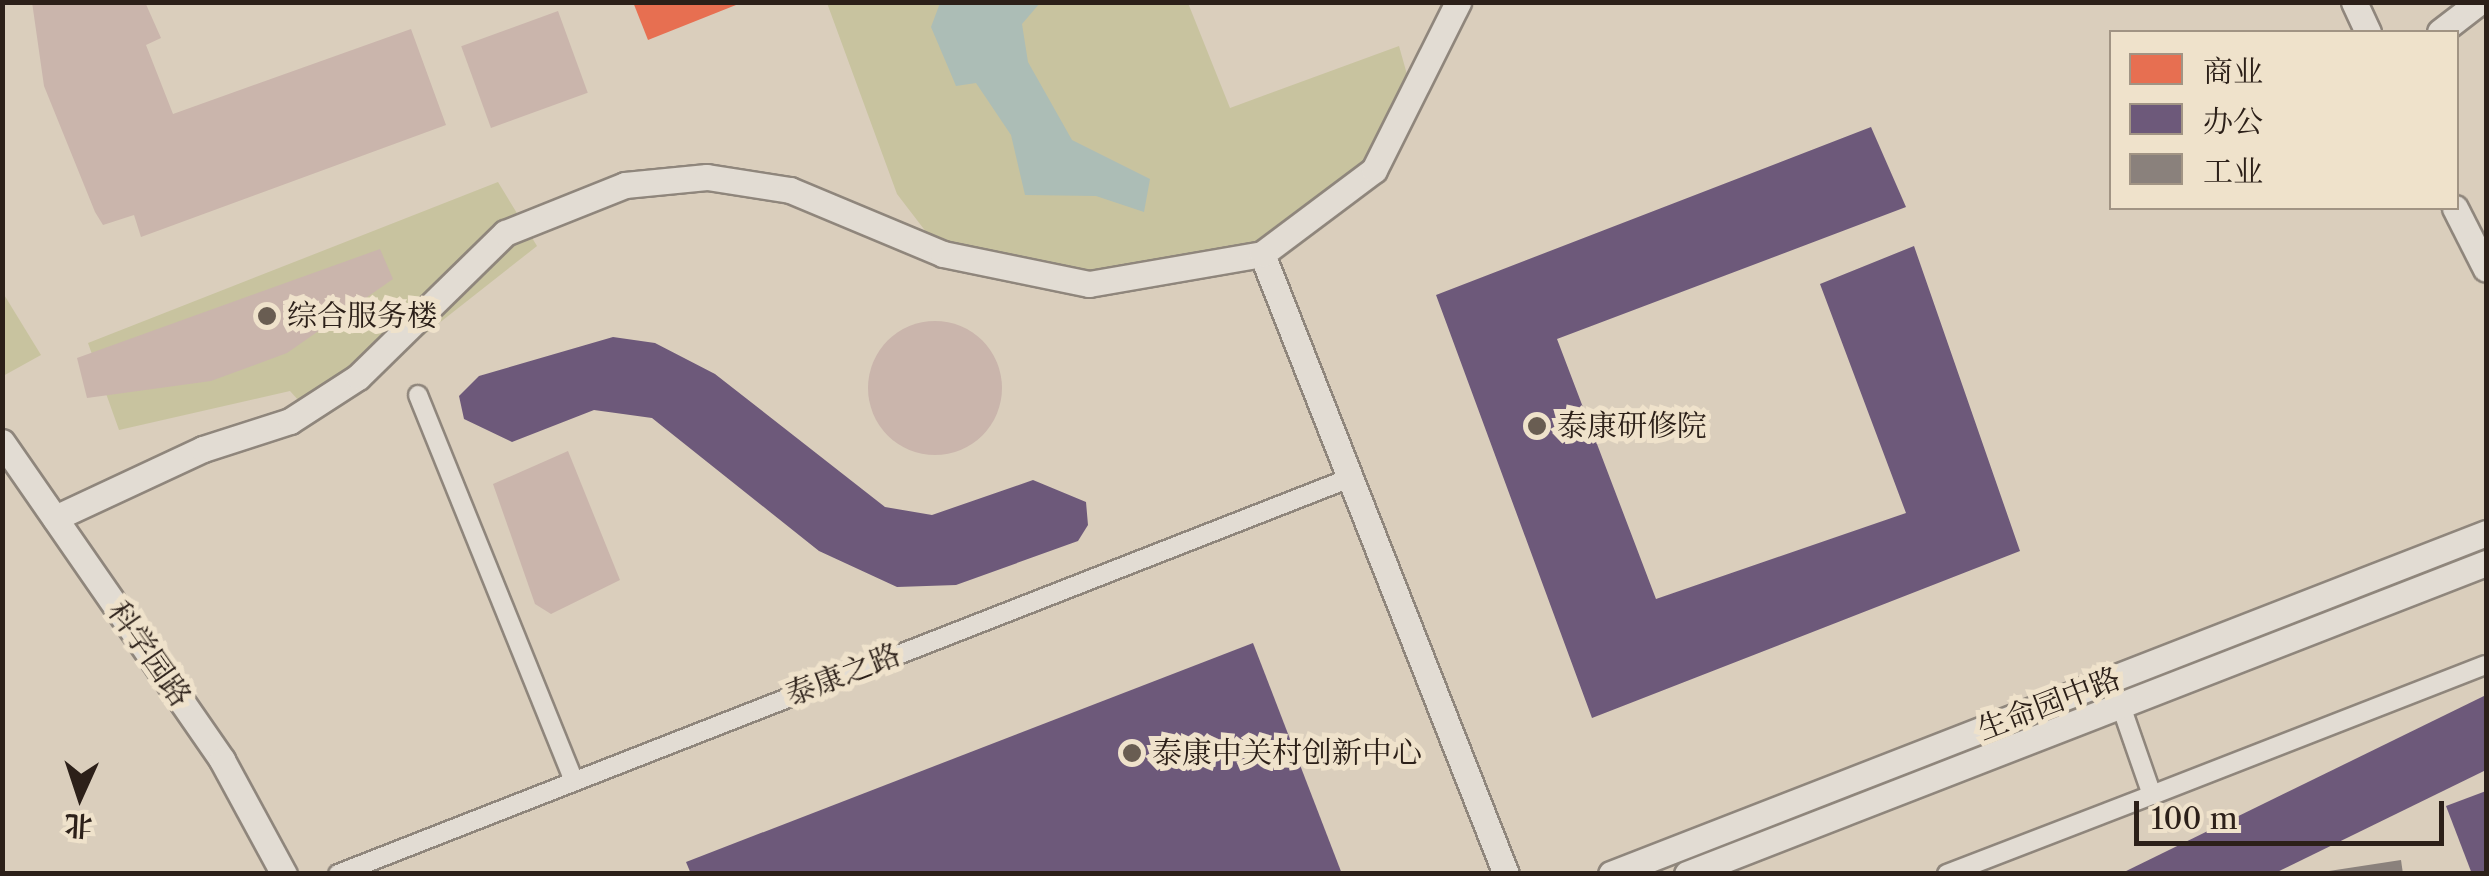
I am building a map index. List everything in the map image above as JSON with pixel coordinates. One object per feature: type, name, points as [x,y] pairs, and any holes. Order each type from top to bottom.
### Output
[{"type":"street","points":[[55,518],[204,449],[290,421],[358,378],[505,233],[625,185],[707,177],[790,190],[943,254],[1089,284],[1262,254],[1374,170],[1458,2]]},
{"type":"street","points":[[2354,2],[2367,30]]},
{"type":"street","points":[[2443,30],[2479,2]]},
{"type":"street","points":[[2457,210],[2486,269]]},
{"type":"street","points":[[1262,254],[1506,874]]},
{"type":"street","points":[[418,395],[573,779]]},
{"type":"street","name":"科学园路","points":[[2,442],[222,760],[284,874]]},
{"type":"street","name":"泰康之路","points":[[338,874],[1350,478]]},
{"type":"street","name":"生命园中路","points":[[1610,874],[2486,533]]},
{"type":"street","name":"生命园中路","points":[[1688,874],[2486,563]]},
{"type":"street","points":[[1947,874],[2486,665]]},
{"type":"street","points":[[2122,706],[2152,795]]},
{"type":"shaded area","points":[[827,3],[1188,3],[1230,108],[1399,46],[1408,78],[1397,134],[1262,254],[1089,284],[943,254],[897,194]]},
{"type":"shaded area","points":[[940,3],[1040,3],[1022,24],[1028,62],[1072,140],[1150,179],[1144,212],[1096,196],[1025,195],[1011,135],[976,83],[956,86],[931,27]]},
{"type":"shaded area","points":[[498,182],[537,246],[316,420],[290,391],[119,430],[88,343]]},
{"type":"shaded area","points":[[3,293],[41,355],[2,376]]},
{"type":"building: 商业","points":[[633,2],[741,2],[741,3],[648,40]]},
{"type":"building: 办公","name":"泰康研修院","points":[[1871,127],[1906,207],[1557,339],[1656,599],[1906,513],[1820,284],[1914,246],[2020,551],[1592,718],[1436,295]]},
{"type":"building: 办公","points":[[613,337],[655,343],[715,374],[885,507],[932,515],[1033,480],[1086,502],[1088,525],[1078,541],[956,585],[897,587],[819,551],[652,418],[594,410],[512,442],[464,419],[459,396],[479,376]]},
{"type":"building: 办公","name":"泰康中关村创新中心","points":[[1253,643],[1342,874],[691,874],[686,862]]},
{"type":"building: 办公","points":[[2486,695],[2486,770],[2273,874],[2120,874]]},
{"type":"building: 办公","points":[[2486,791],[2486,874],[2472,874],[2446,806]]},
{"type":"building: 工业","points":[[2401,860],[2403,874],[2329,874],[2329,871]]},
{"type":"building: 其他","points":[[32,2],[145,2],[161,38],[146,45],[173,114],[411,29],[446,125],[141,237],[134,215],[103,225],[95,212],[44,86]]},
{"type":"building: 其他","points":[[558,11],[588,93],[491,128],[461,46]]},
{"type":"building: 其他","name":"综合服务楼","points":[[380,249],[393,279],[287,353],[211,381],[87,398],[77,358]]},
{"type":"building: 其他","points":[[935,321],[961,326],[982,341],[997,362],[1002,388],[997,414],[982,435],[961,450],[935,455],[909,450],[888,435],[873,414],[868,388],[873,362],[888,341],[909,326]]},
{"type":"building: 其他","points":[[568,451],[620,580],[551,614],[535,604],[493,484]]},
{"type":"place","name":"综合服务楼","points":[[267,316]]},
{"type":"place","name":"泰康研修院","points":[[1537,426]]},
{"type":"place","name":"泰康中关村创新中心","points":[[1132,753]]}]
